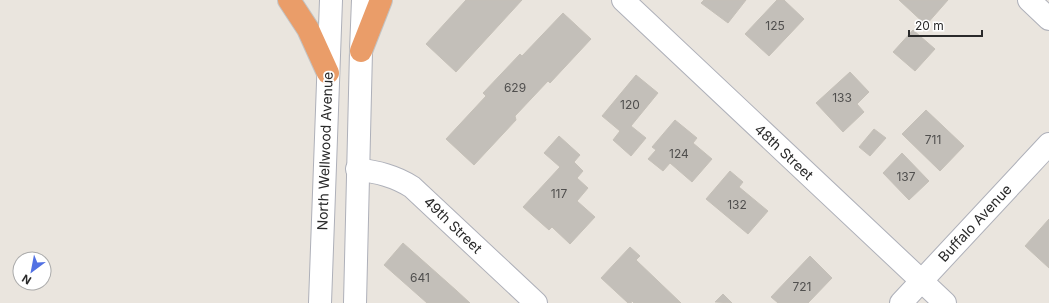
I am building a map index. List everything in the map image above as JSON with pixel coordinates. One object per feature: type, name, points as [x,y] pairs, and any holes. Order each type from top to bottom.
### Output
[{"type":"highway","points":[[289,0],[308,29],[328,73]]},
{"type":"highway","points":[[361,51],[381,0]]},
{"type":"street","name":"North Wellwood Avenue","points":[[320,303],[330,0]]},
{"type":"street","points":[[355,303],[357,169],[363,0]]},
{"type":"street","name":"48th Street","points":[[623,0],[945,303]]},
{"type":"street","points":[[1029,0],[1049,19]]},
{"type":"street","name":"Buffalo Avenue","points":[[901,303],[1049,144]]},
{"type":"street","name":"49th Street","points":[[357,169],[382,173],[403,181],[412,187],[536,303]]},
{"type":"building","points":[[466,0],[522,0],[456,72],[426,44]]},
{"type":"building","points":[[704,0],[746,0],[728,23],[701,3]]},
{"type":"building","points":[[777,0],[784,0],[804,19],[769,56],[745,34]]},
{"type":"building","points":[[899,0],[948,0],[926,25]]},
{"type":"building","points":[[563,13],[591,39],[550,83],[548,81],[515,116],[516,120],[474,165],[446,139],[486,96],[483,93],[520,54],[522,56]]},
{"type":"building","points":[[913,30],[935,49],[915,71],[893,52]]},
{"type":"building","points":[[850,72],[869,92],[857,104],[864,112],[843,132],[816,103]]},
{"type":"building","points":[[636,75],[658,93],[631,126],[646,138],[631,156],[613,140],[620,131],[602,116]]},
{"type":"building","points":[[926,110],[964,146],[940,171],[902,134]]},
{"type":"building","points":[[675,120],[697,138],[693,143],[712,159],[692,182],[670,163],[663,171],[648,159],[656,150],[652,147]]},
{"type":"building","points":[[874,129],[886,138],[870,156],[859,147]]},
{"type":"building","points":[[559,136],[580,155],[574,162],[583,171],[577,178],[588,188],[577,201],[595,217],[570,244],[552,227],[549,230],[523,207],[560,167],[544,153]]},
{"type":"building","points":[[902,153],[929,181],[909,200],[883,173]]},
{"type":"building","points":[[730,171],[743,182],[739,187],[768,211],[748,234],[706,199]]},
{"type":"building","points":[[1049,219],[1049,268],[1025,246]]},
{"type":"building","points":[[403,243],[470,303],[427,303],[384,265]]},
{"type":"building","points":[[630,247],[640,256],[636,260],[681,303],[634,303],[632,301],[631,303],[628,303],[601,278]]},
{"type":"building","points":[[810,256],[832,278],[808,303],[778,303],[771,297]]},
{"type":"building","points":[[723,294],[732,303],[715,302]]}]
